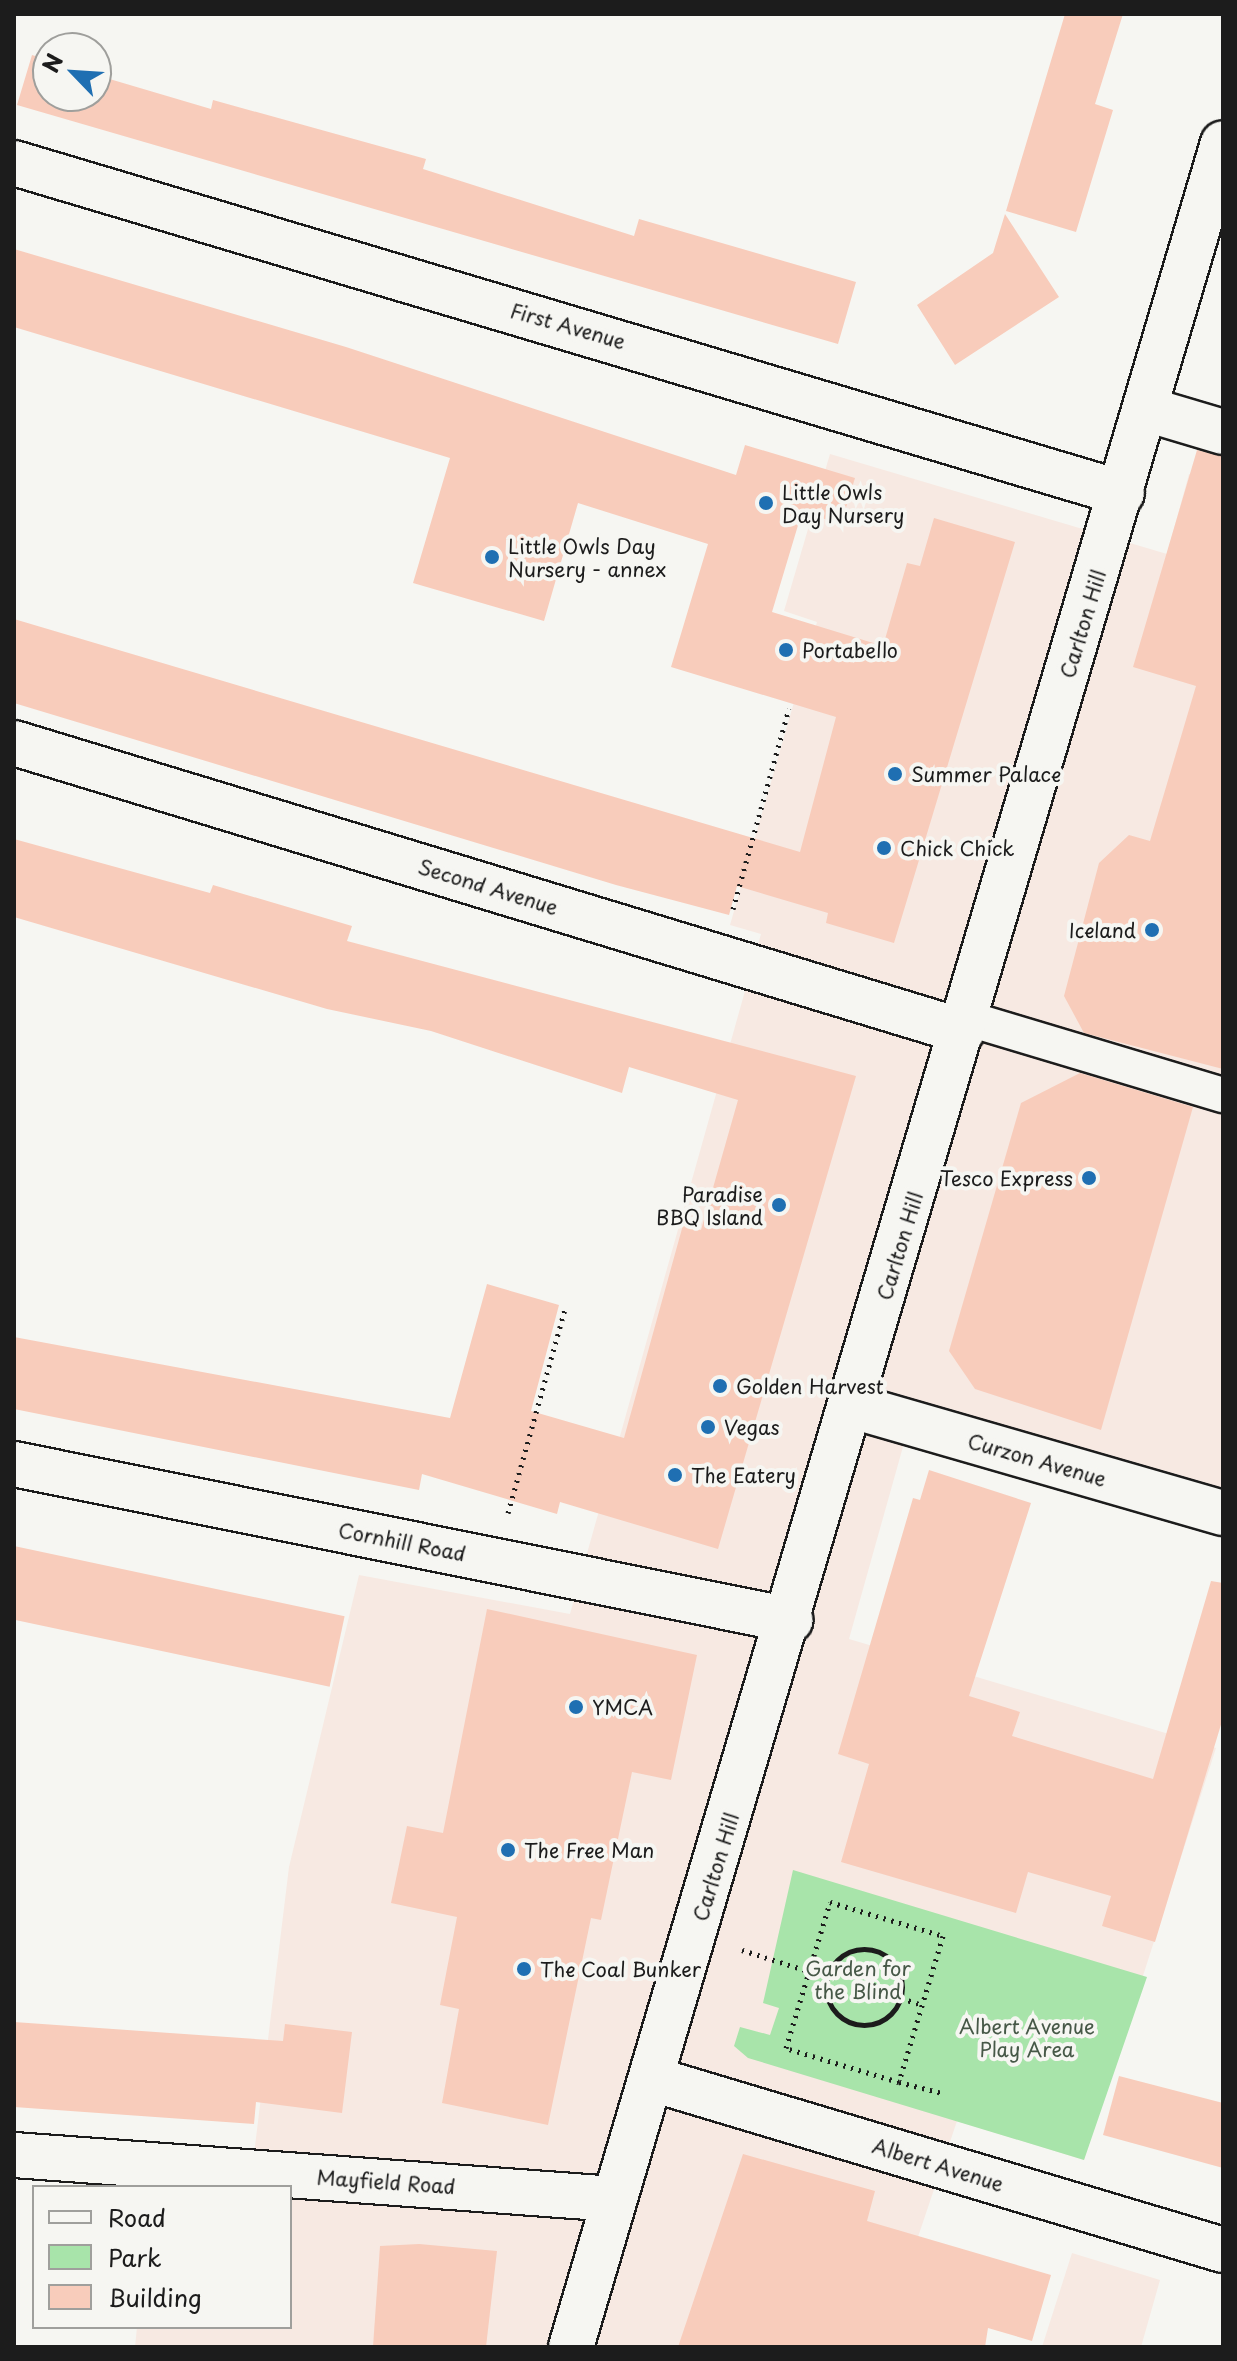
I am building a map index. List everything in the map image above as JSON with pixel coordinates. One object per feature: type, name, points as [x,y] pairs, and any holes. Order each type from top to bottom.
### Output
[{"type":"street","name":"Carlton Hill","points":[[571,2347],[790,1620],[1223,143]]},
{"type":"street","name":"First Avenue","points":[[14,163],[1122,493]]},
{"type":"street","points":[[1146,409],[1223,432]]},
{"type":"street","name":"Second Avenue","points":[[14,743],[719,957],[964,1025]]},
{"type":"street","name":"Curzon Avenue","points":[[852,1406],[1223,1513]]},
{"type":"street","name":"Cornhill Road","points":[[14,1464],[790,1620]]},
{"type":"street","name":"Albert Avenue","points":[[652,2079],[1223,2250]]},
{"type":"street","name":"Mayfield Road","points":[[14,2155],[614,2199]]},
{"type":"lane","points":[[964,1025],[1223,1095]]},
{"type":"path","points":[[719,957],[789,709]]},
{"type":"path","points":[[495,1561],[565,1309]]},
{"type":"path","points":[[899,2082],[943,1936],[830,1902],[786,2048],[899,2082],[942,2093]]},
{"type":"path","points":[[695,1936],[827,1977]]},
{"type":"path","points":[[874,1950],[898,1969],[901,1998],[882,2021],[853,2024],[830,2006],[827,1977],[845,1953],[874,1950]]},
{"type":"path","points":[[901,1998],[922,2005]]},
{"type":"shaded area","points":[[830,454],[1167,554],[1189,474],[1223,483],[1223,1491],[915,1404],[849,1639],[1216,1748],[1084,2160],[957,2121],[881,2347],[135,2347],[137,2329],[292,2329],[292,2185],[250,2185],[289,1867],[359,1575],[570,1614],[761,934],[730,925],[817,622],[784,611]]},
{"type":"shaded area","points":[[1072,2253],[1160,2280],[1141,2347],[1042,2347]]},
{"type":"green space","points":[[793,1870],[1147,1977],[1084,2160],[748,2058],[734,2046],[740,2027],[770,2035],[779,2008],[763,2003]]},
{"type":"building","points":[[1065,14],[1123,14],[1095,104],[1113,110],[1076,232],[1006,211]]},
{"type":"building","points":[[32,55],[32,109],[17,105]]},
{"type":"building","points":[[112,80],[211,109],[213,100],[426,159],[423,169],[634,236],[639,219],[856,282],[838,344],[41,112],[112,112]]},
{"type":"building","points":[[1005,214],[1059,297],[955,365],[917,305],[993,253]]},
{"type":"building","points":[[14,249],[346,347],[736,475],[745,445],[855,478],[841,524],[802,512],[772,612],[883,646],[907,563],[920,566],[934,518],[1015,542],[894,943],[826,923],[828,913],[737,886],[729,915],[616,885],[14,703],[14,619],[800,852],[836,717],[671,667],[708,544],[578,503],[544,621],[413,583],[450,458],[14,327]]},
{"type":"building","points":[[1197,450],[1223,456],[1223,1069],[1084,1033],[1064,996],[1099,863],[1129,835],[1150,841],[1196,686],[1133,667]]},
{"type":"building","points":[[14,839],[210,893],[213,885],[352,926],[347,941],[856,1076],[718,1549],[560,1502],[557,1514],[422,1474],[419,1490],[14,1409],[14,1337],[450,1418],[487,1284],[559,1305],[531,1411],[624,1438],[683,1225],[701,1230],[738,1100],[629,1067],[622,1093],[431,1031],[327,1009],[14,917]]},
{"type":"building","points":[[1080,1073],[1193,1107],[1101,1430],[975,1389],[949,1351],[1021,1103]]},
{"type":"building","points":[[929,1470],[1031,1503],[969,1696],[1020,1712],[1012,1736],[1153,1779],[1211,1581],[1223,1583],[1223,1718],[1155,1942],[1102,1926],[1111,1896],[1028,1872],[1016,1913],[841,1862],[869,1764],[838,1754],[913,1498],[920,1500]]},
{"type":"building","points":[[14,1546],[345,1616],[330,1687],[14,1620]]},
{"type":"building","points":[[487,1609],[697,1655],[671,1780],[632,1772],[601,1920],[591,1918],[548,2125],[442,2103],[459,2009],[440,2005],[457,1917],[391,1903],[407,1826],[443,1833]]},
{"type":"building","points":[[14,2022],[283,2041],[285,2024],[352,2032],[342,2113],[256,2102],[254,2124],[14,2107]]},
{"type":"building","points":[[1119,2076],[1223,2103],[1223,2168],[1103,2135]]},
{"type":"building","points":[[743,2154],[875,2191],[867,2221],[1051,2275],[1032,2341],[988,2328],[985,2347],[678,2347]]},
{"type":"building","points":[[419,2244],[497,2251],[486,2347],[373,2347],[380,2246]]},
{"type":"place","name":"Little Owls Day Nursery","points":[[766,503]]},
{"type":"place","name":"Little Owls Day Nursery - annex","points":[[492,557]]},
{"type":"place","name":"Portabello","points":[[786,650]]},
{"type":"place","name":"Summer Palace","points":[[895,774]]},
{"type":"place","name":"Chick Chick","points":[[884,848]]},
{"type":"place","name":"Iceland","points":[[1152,930]]},
{"type":"place","name":"Tesco Express","points":[[1089,1178]]},
{"type":"place","name":"Paradise BBQ Island","points":[[779,1205]]},
{"type":"place","name":"Golden Harvest","points":[[720,1386]]},
{"type":"place","name":"Vegas","points":[[708,1427]]},
{"type":"place","name":"The Eatery","points":[[675,1475]]},
{"type":"place","name":"YMCA","points":[[576,1707]]},
{"type":"place","name":"The Free Man","points":[[508,1850]]},
{"type":"place","name":"The Coal Bunker","points":[[524,1969]]},
{"type":"park label","name":"Garden for the Blind","points":[[858,1980]]},
{"type":"park label","name":"Albert Avenue Play Area","points":[[1027,2038]]}]
